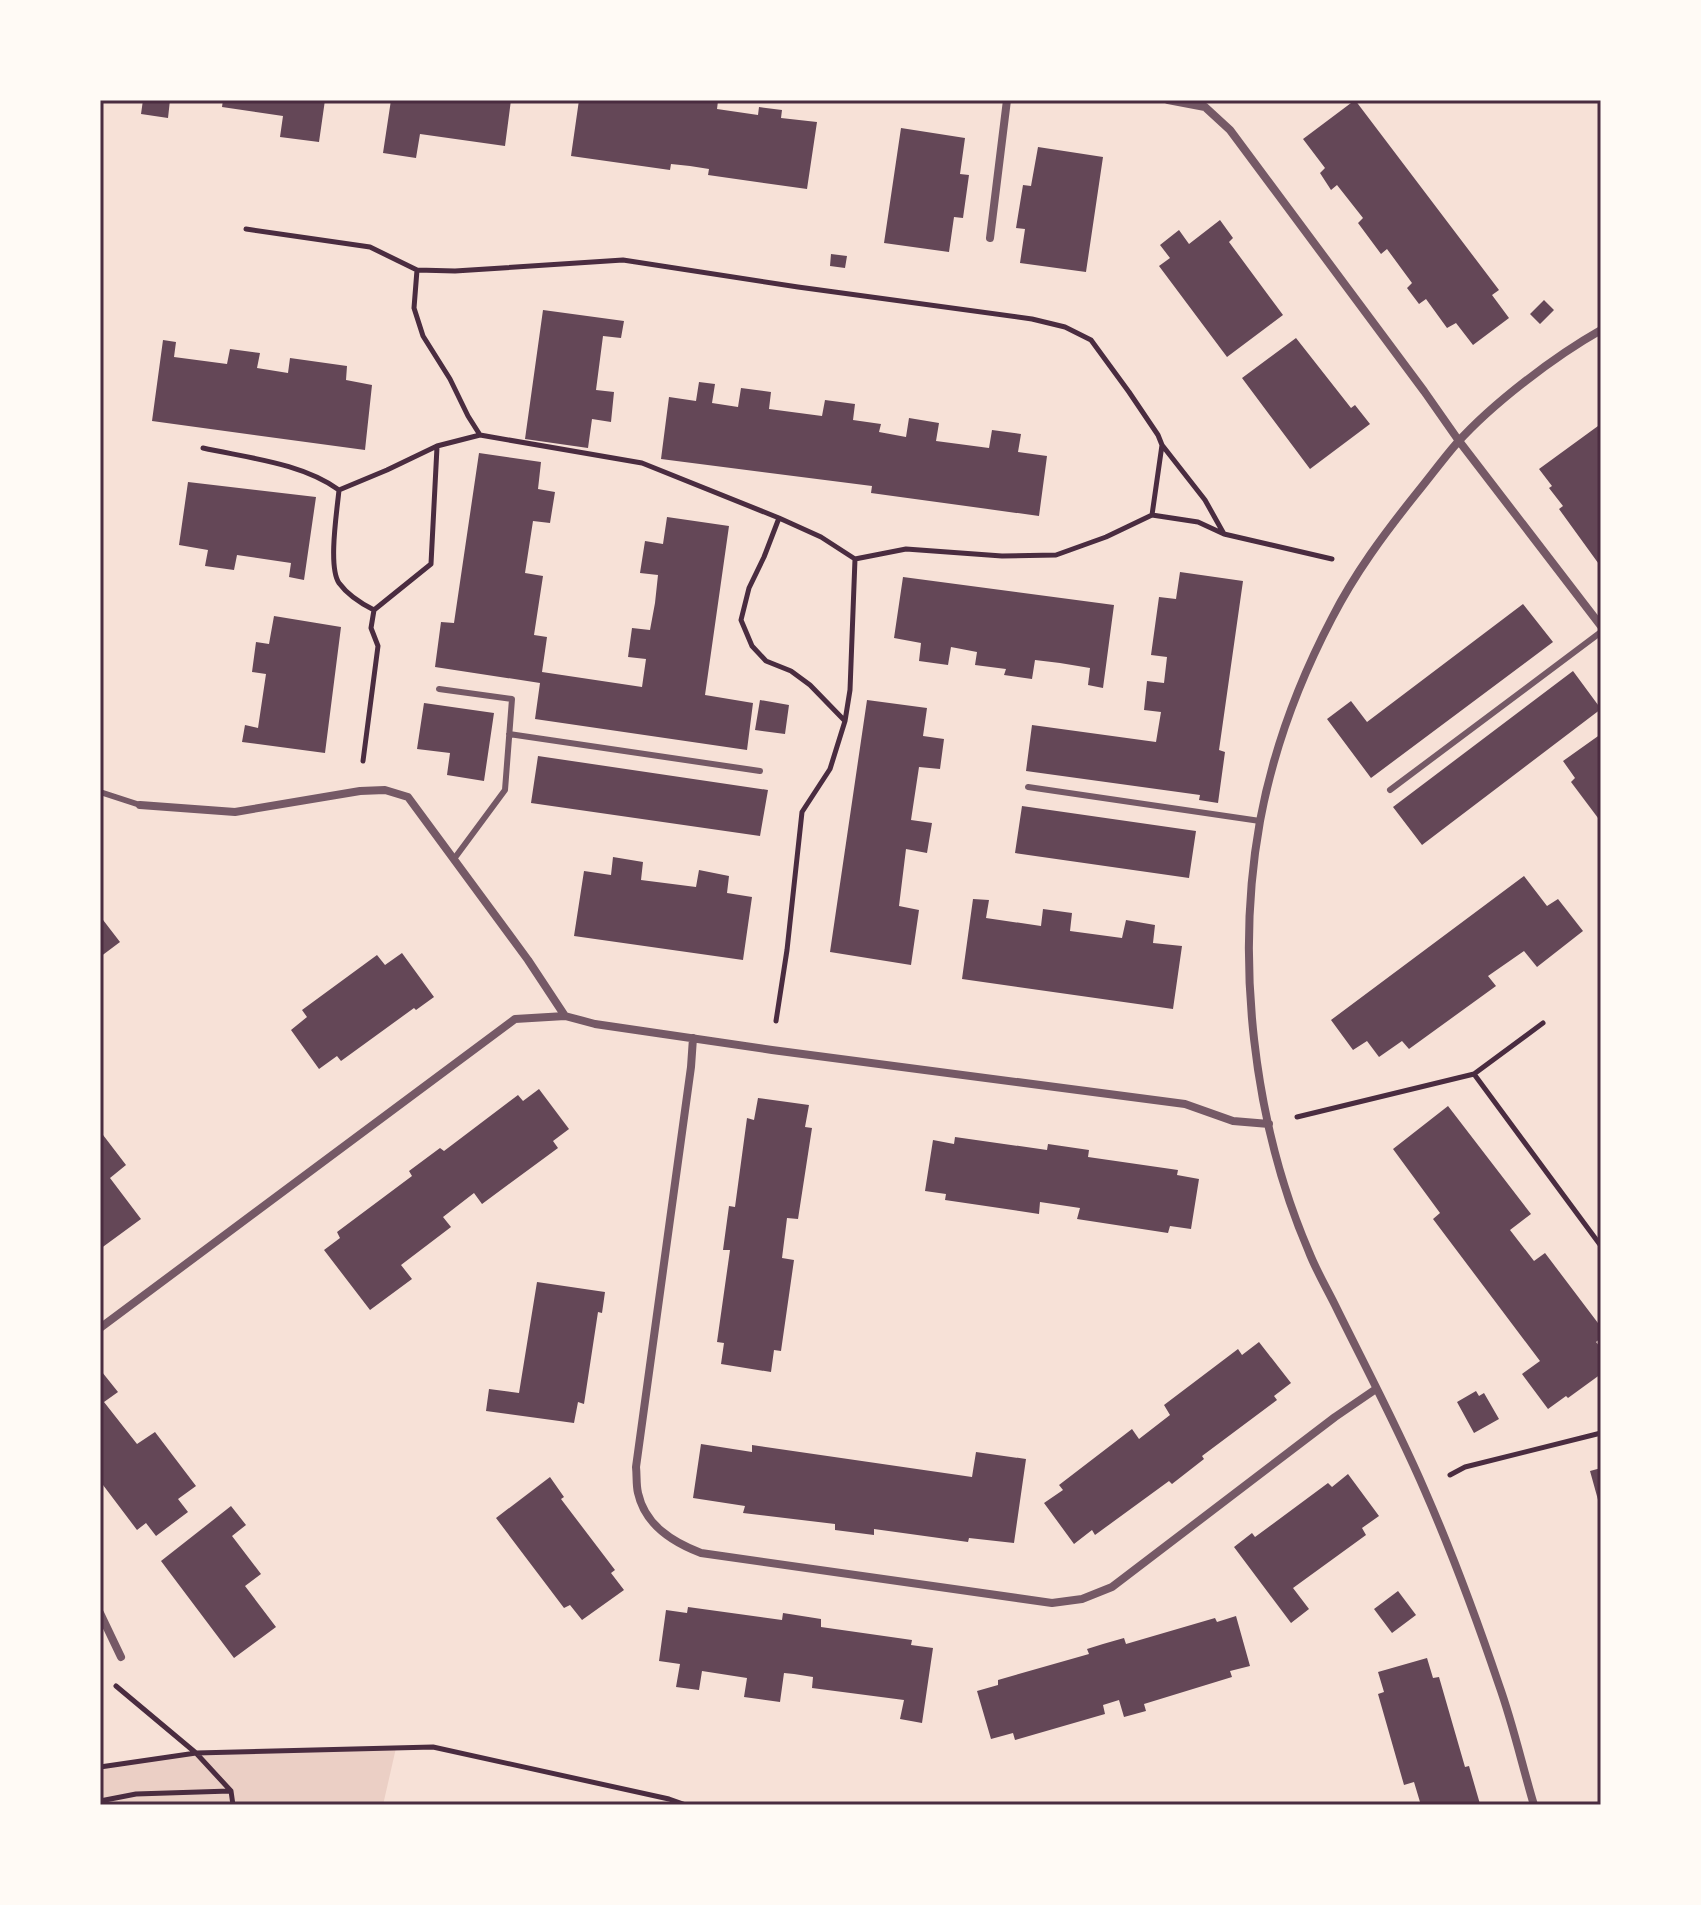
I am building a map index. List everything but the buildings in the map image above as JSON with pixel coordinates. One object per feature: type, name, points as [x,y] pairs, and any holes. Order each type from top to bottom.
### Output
[{"type":"street","points":[[990,238],[1007,100]]},
{"type":"street","points":[[1168,100],[1205,107],[1230,130],[1601,629]]},
{"type":"street","points":[[1534,1805],[1500,1688],[1455,1564],[1424,1488],[1310,1255],[1290,1204],[1258,1069],[1251,1010],[1249,952],[1260,821],[1284,731],[1322,638],[1361,566],[1459,441],[1539,372],[1601,330]]},
{"type":"street","points":[[140,805],[235,812],[360,791],[385,790],[408,797],[528,960],[565,1016]]},
{"type":"street","points":[[100,1328],[515,1019],[565,1016],[595,1024],[772,1050],[1185,1104],[1233,1121],[1269,1124]]},
{"type":"street","points":[[693,1038],[636,1467],[638,1494],[648,1518],[668,1538],[684,1547],[701,1553],[1052,1603],[1082,1599],[1112,1587],[1376,1389]]},
{"type":"street","points":[[100,1613],[121,1657]]},
{"type":"lane","points":[[1390,790],[1601,629]]},
{"type":"lane","points":[[439,689],[512,699],[505,790],[454,859]]},
{"type":"lane","points":[[509,734],[760,771]]},
{"type":"lane","points":[[1028,787],[1260,821]]},
{"type":"lane","points":[[100,792],[140,805]]},
{"type":"path","points":[[246,229],[370,247],[417,270],[455,271],[623,260],[1032,319],[1065,327],[1091,340],[1162,445],[1205,500],[1224,534]]},
{"type":"path","points":[[417,270],[414,308],[423,336],[480,435]]},
{"type":"path","points":[[339,490],[437,446],[480,435],[642,463],[779,518],[821,537],[855,559],[906,549],[1002,556],[1056,555],[1106,537],[1152,515],[1198,522],[1224,534],[1361,566]]},
{"type":"path","points":[[1152,515],[1162,445]]},
{"type":"path","points":[[360,791],[378,646],[371,628],[374,610],[431,564],[437,446]]},
{"type":"path","points":[[203,448],[307,472],[339,490]]},
{"type":"path","points":[[339,490],[333,559],[338,582],[363,605],[374,610]]},
{"type":"path","points":[[779,518],[749,588],[741,620],[752,646],[766,661],[791,671],[810,685],[845,721]]},
{"type":"path","points":[[772,1050],[802,812],[830,769],[845,721],[850,690],[855,559]]},
{"type":"path","points":[[1269,1124],[1474,1074],[1543,1023]]},
{"type":"path","points":[[1474,1074],[1601,1246]]},
{"type":"path","points":[[1424,1488],[1465,1467],[1601,1433]]},
{"type":"path","points":[[121,1657],[116,1686],[196,1753],[231,1791],[233,1805]]},
{"type":"path","points":[[100,1767],[196,1753],[433,1747],[686,1805]]},
{"type":"path","points":[[100,1801],[136,1794],[231,1791]]},
{"type":"shaded area","points":[[396,1748],[383,1805],[100,1805],[100,1767],[196,1753]]}]
